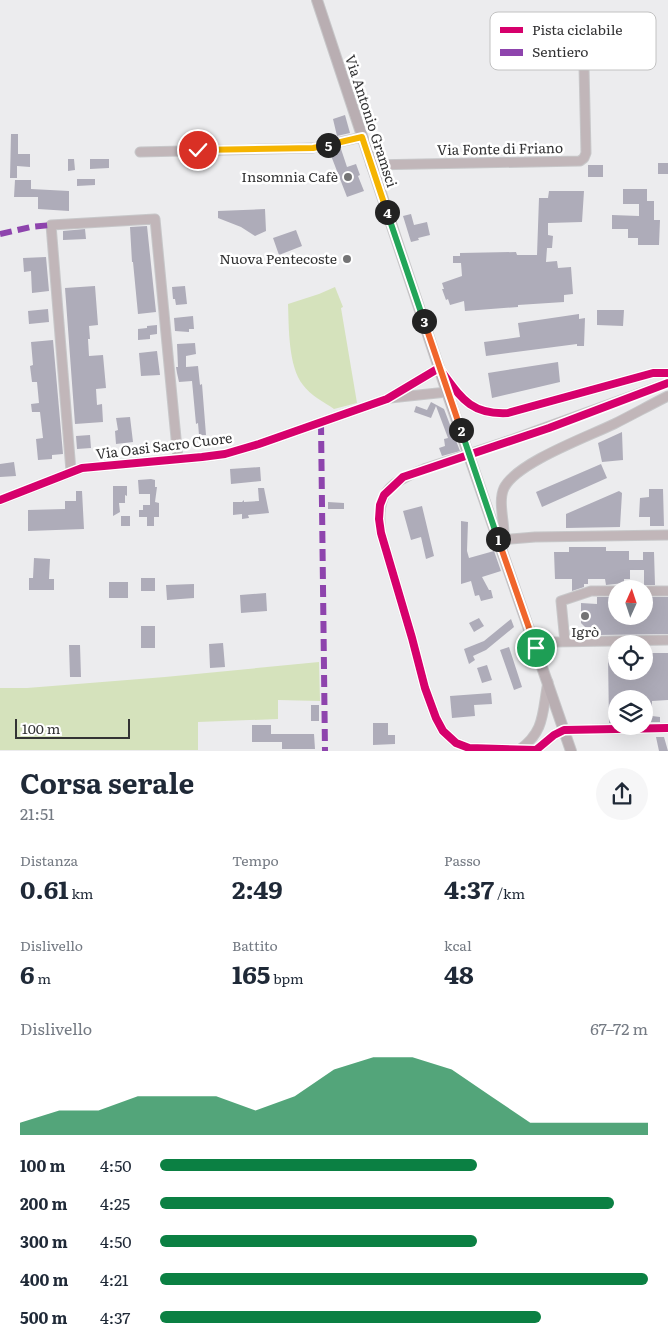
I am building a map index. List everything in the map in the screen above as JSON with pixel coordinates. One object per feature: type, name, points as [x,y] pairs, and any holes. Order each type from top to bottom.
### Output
[{"type":"main road","name":"Via Antonio Gramsci","points":[[317,0],[439,368],[571,750]]},
{"type":"street","name":"Via Fonte di Friano","points":[[371,165],[580,161],[586,153],[584,70]]},
{"type":"street","points":[[140,152],[313,148],[362,137]]},
{"type":"street","points":[[71,471],[51,225],[155,219],[178,459]]},
{"type":"street","points":[[439,368],[464,400],[473,407],[496,414],[508,413],[653,373],[668,372]]},
{"type":"street","name":"Via Oasi Sacro Cuore","points":[[0,500],[71,471],[95,466],[225,454],[321,423],[387,399],[439,368]]},
{"type":"street","points":[[668,383],[508,442],[403,477],[384,495],[380,505],[379,519],[381,533],[425,688],[443,731],[456,743],[469,748],[536,750],[554,734],[564,730],[668,728]]},
{"type":"street","name":"Via Oasi Sacro Cuore","points":[[387,399],[448,392]]},
{"type":"street","points":[[498,540],[504,534],[503,489],[514,475],[538,459],[615,424],[668,396]]},
{"type":"street","points":[[498,540],[535,537],[668,535]]},
{"type":"street","points":[[565,642],[561,601],[590,592],[608,591]]},
{"type":"street","points":[[653,591],[668,591]]},
{"type":"street","points":[[536,648],[554,642],[668,640]]},
{"type":"street","points":[[520,750],[531,742],[540,724],[548,682]]},
{"type":"green space","points":[[335,287],[343,307],[341,308],[357,403],[334,409],[309,392],[294,368],[290,346],[288,304]]},
{"type":"green space","points":[[319,662],[320,701],[278,700],[278,719],[198,722],[198,750],[0,750],[0,688],[27,688],[165,677]]},
{"type":"building","points":[[345,115],[350,133],[337,136],[333,119]]},
{"type":"building","points":[[11,134],[18,134],[18,154],[30,154],[30,167],[17,166],[17,178],[10,178]]},
{"type":"building","points":[[341,149],[347,167],[356,164],[364,191],[347,197],[330,153]]},
{"type":"building","points":[[68,159],[74,159],[75,170],[68,171]]},
{"type":"building","points":[[90,159],[109,159],[109,168],[90,169]]},
{"type":"building","points":[[658,163],[668,163],[668,174],[658,174]]},
{"type":"building","points":[[588,165],[603,165],[603,177],[588,177]]},
{"type":"building","points":[[77,179],[95,179],[95,185],[77,186]]},
{"type":"building","points":[[15,180],[31,180],[31,189],[69,191],[69,211],[38,209],[38,197],[14,197]]},
{"type":"building","points":[[623,189],[647,189],[647,201],[654,201],[654,220],[660,220],[659,245],[638,245],[638,238],[628,238],[628,229],[612,229],[612,215],[639,216],[639,204],[623,204]]},
{"type":"building","points":[[549,191],[584,191],[582,222],[548,223],[548,235],[553,236],[552,248],[547,248],[546,262],[557,261],[558,268],[571,267],[573,294],[564,295],[564,302],[518,305],[518,307],[465,311],[464,301],[450,305],[442,289],[444,289],[442,283],[462,276],[461,263],[453,263],[453,256],[460,256],[460,253],[516,252],[517,255],[537,255],[539,198],[548,198]]},
{"type":"building","points":[[265,209],[266,231],[255,236],[241,227],[218,218],[218,211]]},
{"type":"building","points":[[411,214],[414,225],[427,222],[430,235],[411,242],[403,216]]},
{"type":"building","points":[[147,226],[156,312],[138,314],[130,227]]},
{"type":"building","points":[[85,229],[86,239],[63,240],[63,231]]},
{"type":"building","points":[[296,230],[302,246],[279,255],[273,238]]},
{"type":"building","points":[[46,257],[49,291],[32,293],[31,271],[24,272],[23,258]]},
{"type":"building","points":[[95,286],[98,325],[89,326],[89,356],[103,355],[106,388],[96,389],[97,405],[102,404],[103,422],[75,424],[65,288]]},
{"type":"building","points":[[185,286],[187,304],[176,305],[175,299],[173,299],[172,287]]},
{"type":"building","points":[[48,309],[49,322],[29,324],[28,311]]},
{"type":"building","points":[[597,310],[624,310],[623,326],[597,325]]},
{"type":"building","points":[[579,314],[579,319],[585,318],[584,346],[577,346],[577,344],[486,356],[484,342],[520,337],[518,323]]},
{"type":"building","points":[[193,316],[194,329],[189,329],[189,332],[175,331],[174,318]]},
{"type":"building","points":[[157,325],[157,334],[150,335],[150,339],[138,340],[138,329]]},
{"type":"building","points":[[53,340],[63,454],[52,455],[52,459],[38,460],[36,439],[43,438],[40,412],[32,412],[31,404],[39,403],[37,382],[32,382],[30,366],[33,365],[31,342]]},
{"type":"building","points":[[195,343],[196,354],[186,356],[186,367],[198,366],[200,385],[202,384],[206,435],[199,435],[198,423],[196,424],[192,381],[179,382],[176,367],[178,367],[177,344]]},
{"type":"building","points":[[157,351],[160,375],[141,376],[139,353]]},
{"type":"building","points":[[558,362],[560,382],[492,398],[488,373]]},
{"type":"building","points":[[431,402],[444,409],[460,451],[442,456],[439,448],[445,446],[444,439],[448,438],[436,406],[431,418],[414,412],[416,406],[427,410]]},
{"type":"building","points":[[130,417],[133,442],[116,444],[115,431],[118,430],[116,418]]},
{"type":"building","points":[[622,432],[623,460],[602,462],[598,443]]},
{"type":"building","points":[[90,435],[91,448],[77,449],[76,436]]},
{"type":"building","points":[[14,462],[16,476],[0,477],[0,464]]},
{"type":"building","points":[[601,464],[607,478],[542,507],[536,492]]},
{"type":"building","points":[[260,467],[261,481],[231,484],[230,469]]},
{"type":"building","points":[[138,480],[155,480],[155,487],[157,487],[155,502],[159,503],[159,517],[154,517],[154,526],[147,526],[147,517],[139,517],[139,510],[143,510],[143,505],[150,505],[150,494],[139,494]]},
{"type":"building","points":[[113,486],[127,486],[127,496],[125,495],[125,503],[119,503],[120,512],[113,516]]},
{"type":"building","points":[[258,488],[264,488],[269,513],[248,515],[249,518],[242,519],[242,514],[233,515],[233,502],[242,502],[244,500],[244,502],[259,501]]},
{"type":"building","points":[[649,489],[663,489],[664,526],[650,526],[650,517],[639,517],[640,498],[649,497]]},
{"type":"building","points":[[76,491],[82,491],[84,529],[28,531],[28,510],[65,509],[65,501],[76,501]]},
{"type":"building","points":[[619,491],[622,493],[620,527],[566,528],[566,514]]},
{"type":"building","points":[[328,502],[344,503],[344,509],[328,509]]},
{"type":"building","points":[[422,506],[434,556],[426,559],[421,537],[411,540],[403,511]]},
{"type":"building","points":[[121,516],[130,516],[130,526],[121,526]]},
{"type":"building","points":[[461,521],[468,522],[467,551],[469,558],[494,551],[501,571],[482,577],[489,590],[491,590],[493,598],[481,601],[479,595],[475,596],[471,581],[461,584]]},
{"type":"building","points":[[569,547],[606,547],[606,551],[629,551],[629,560],[643,560],[643,552],[654,552],[655,585],[653,585],[653,580],[644,580],[644,570],[630,570],[630,579],[608,580],[608,585],[606,585],[605,579],[588,579],[588,584],[584,584],[584,587],[572,591],[572,579],[555,579],[554,552],[569,552]]},
{"type":"building","points":[[34,558],[50,559],[49,579],[54,579],[54,590],[29,590],[29,578],[33,578]]},
{"type":"building","points":[[141,578],[155,578],[155,591],[141,591]]},
{"type":"building","points":[[109,582],[128,582],[128,598],[109,598]]},
{"type":"building","points":[[194,584],[194,598],[167,600],[166,585]]},
{"type":"building","points":[[266,593],[267,611],[241,613],[240,595]]},
{"type":"building","points":[[597,597],[608,597],[608,625],[653,625],[653,597],[668,597],[668,634],[598,635],[598,627],[585,627],[581,623],[581,603],[597,604]]},
{"type":"building","points":[[479,618],[484,626],[474,632],[469,623]]},
{"type":"building","points":[[511,619],[514,627],[486,650],[473,656],[475,660],[469,664],[464,649],[484,641]]},
{"type":"building","points":[[141,626],[155,626],[155,648],[141,648]]},
{"type":"building","points":[[223,643],[225,667],[210,668],[209,644]]},
{"type":"building","points":[[69,645],[80,645],[81,677],[70,677]]},
{"type":"building","points":[[509,647],[522,687],[514,690],[500,650]]},
{"type":"building","points":[[653,653],[668,653],[668,700],[653,701],[653,690],[609,690],[608,680],[653,680]]},
{"type":"building","points":[[487,665],[492,680],[482,683],[477,668]]},
{"type":"building","points":[[491,693],[492,704],[474,705],[475,716],[452,718],[450,696]]},
{"type":"building","points":[[311,705],[319,705],[319,721],[311,721]]},
{"type":"building","points":[[653,716],[660,717],[660,722],[653,722]]},
{"type":"building","points":[[373,723],[388,723],[388,735],[395,735],[395,744],[373,745]]},
{"type":"building","points":[[252,725],[271,725],[271,734],[314,734],[315,749],[282,749],[282,742],[252,742]]},
{"type":"building","points":[[656,737],[664,737],[668,751],[659,751]]},
{"type":"marked path","points":[[0,234],[31,227],[51,225]]},
{"type":"marked path","points":[[321,423],[325,751]]},
{"type":"cycle path","points":[[0,500],[82,468],[225,454],[259,444],[387,399],[439,368],[467,402],[484,411],[495,413],[508,413],[653,373],[668,373]]},
{"type":"cycle path","points":[[668,383],[549,428],[403,477],[384,495],[380,505],[379,519],[381,533],[425,688],[443,731],[456,743],[469,748],[536,750],[554,735],[564,730],[668,728]]},
{"type":"place","name":"Insomnia Cafè","points":[[348,177]]},
{"type":"place","name":"Nuova Pentecoste","points":[[347,259]]},
{"type":"place","name":"Igrò","points":[[585,616]]},
{"type":"route","points":[[198,150],[313,148],[362,137],[452,406],[536,648]]}]
